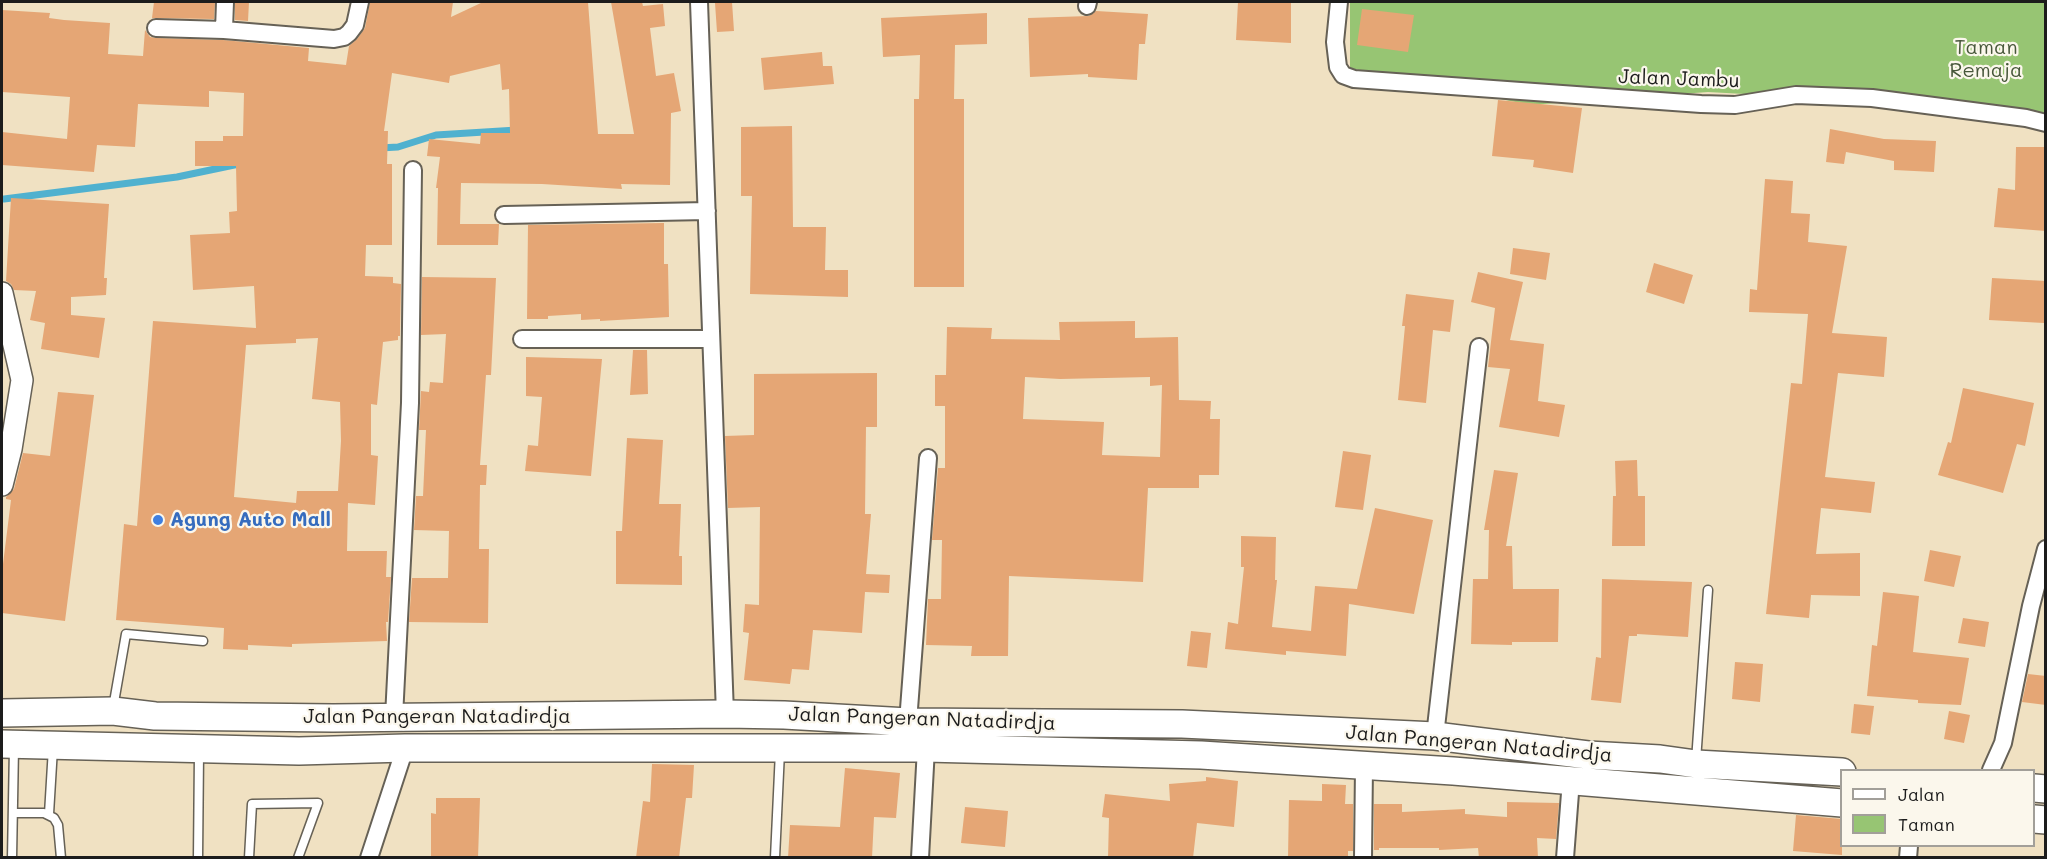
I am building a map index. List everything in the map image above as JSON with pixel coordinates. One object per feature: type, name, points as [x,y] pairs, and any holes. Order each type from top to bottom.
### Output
[{"type":"main road","name":"Jalan Pangeran Natadirdja","points":[[2,713],[113,711],[155,716],[333,718],[725,714],[908,722],[1182,724],[1435,736],[1588,755],[1840,772]]},
{"type":"main road","points":[[1364,766],[1365,732]]},
{"type":"main road","name":"Jalan Pangeran Natadirdja","points":[[8,744],[299,750],[926,748],[1202,755],[1571,780],[1840,803]]},
{"type":"street","points":[[224,30],[225,2]]},
{"type":"street","points":[[156,28],[224,30],[334,39],[344,37],[355,25],[360,2]]},
{"type":"street","points":[[699,2],[725,714]]},
{"type":"street","name":"Jalan Jambu","points":[[1339,2],[1335,42],[1338,67],[1343,75],[1354,80],[1701,104],[1735,105],[1796,94],[1872,98],[2026,118],[2046,123]]},
{"type":"street","points":[[394,717],[410,403],[413,170]]},
{"type":"street","points":[[504,215],[707,211]]},
{"type":"street","points":[[2,293],[21,380],[11,449],[2,485]]},
{"type":"street","points":[[522,339],[711,339]]},
{"type":"street","points":[[1435,736],[1479,347]]},
{"type":"street","points":[[908,722],[928,458]]},
{"type":"street","points":[[1992,769],[2003,743],[2031,606],[2046,549]]},
{"type":"street","points":[[369,858],[405,748]]},
{"type":"street","points":[[920,858],[926,748]]},
{"type":"street","points":[[1363,858],[1364,766]]},
{"type":"street","points":[[1565,858],[1571,780]]},
{"type":"lane","points":[[1696,764],[1707,590]]},
{"type":"lane","points":[[113,711],[126,634],[203,641]]},
{"type":"lane","points":[[8,744],[13,813],[12,858]]},
{"type":"lane","points":[[53,745],[49,814],[58,825],[61,858]]},
{"type":"lane","points":[[198,858],[199,748]]},
{"type":"lane","points":[[775,858],[780,748]]},
{"type":"lane","points":[[249,858],[252,804],[318,803],[298,858]]},
{"type":"lane","points":[[13,813],[49,814]]},
{"type":"green space","name":"Taman Remaja","points":[[1350,2],[2045,2],[2045,124],[1836,99],[1708,92],[1530,105],[1350,68]]},
{"type":"building","points":[[154,2],[215,2],[214,19],[152,18]]},
{"type":"building","points":[[235,2],[249,2],[248,21],[235,20]]},
{"type":"building","points":[[370,2],[453,2],[451,17],[483,2],[588,2],[598,134],[634,134],[611,2],[642,2],[643,6],[663,4],[665,26],[650,28],[656,76],[674,73],[681,111],[671,113],[670,185],[621,184],[622,189],[542,184],[461,183],[460,224],[499,224],[498,245],[437,245],[438,188],[436,188],[440,157],[427,156],[429,139],[480,144],[481,133],[510,133],[509,89],[502,90],[500,64],[450,76],[449,83],[392,73],[384,131],[388,131],[387,164],[392,164],[392,245],[366,245],[365,276],[393,277],[393,283],[401,284],[400,336],[398,340],[383,342],[377,405],[371,404],[371,455],[378,456],[375,505],[348,503],[347,551],[387,551],[386,577],[391,577],[388,622],[386,622],[387,641],[292,644],[292,647],[248,645],[248,650],[223,649],[224,628],[116,620],[124,524],[137,526],[153,321],[256,328],[254,286],[193,290],[190,235],[230,233],[229,212],[237,211],[236,166],[195,166],[195,141],[223,141],[223,136],[243,136],[244,93],[209,91],[209,107],[138,104],[135,147],[97,145],[94,172],[2,165],[2,132],[67,139],[70,97],[2,92],[2,10],[50,13],[49,18],[110,23],[108,54],[143,56],[145,30],[150,37],[156,38],[223,40],[309,48],[308,61],[346,65],[349,46],[365,28]],"holes":[[[318,338],[312,399],[340,402],[341,441],[338,491],[297,491],[296,503],[234,497],[246,345],[296,343],[296,339]]]},
{"type":"building","points":[[732,2],[734,31],[717,32],[715,3]]},
{"type":"building","points":[[1238,2],[1291,2],[1291,43],[1236,40]]},
{"type":"building","points":[[1362,9],[1414,15],[1408,52],[1357,45]]},
{"type":"building","points":[[1096,11],[1148,14],[1145,44],[1139,44],[1137,80],[1088,77],[1088,74],[1030,77],[1028,18],[1089,16]]},
{"type":"building","points":[[987,13],[987,44],[955,45],[954,99],[964,99],[964,287],[914,287],[914,99],[919,99],[920,55],[883,57],[881,18]]},
{"type":"building","points":[[822,52],[823,66],[832,66],[834,84],[764,90],[761,58]]},
{"type":"building","points":[[1498,100],[1582,108],[1573,173],[1533,167],[1534,160],[1492,156]]},
{"type":"building","points":[[792,126],[793,227],[826,227],[825,270],[848,270],[848,297],[750,294],[752,196],[741,196],[741,127]]},
{"type":"building","points":[[1830,129],[1884,139],[1936,141],[1934,172],[1894,170],[1894,161],[1846,152],[1844,164],[1826,162]]},
{"type":"building","points":[[2016,147],[2046,147],[2046,231],[1994,227],[1998,188],[2015,190]]},
{"type":"building","points":[[1765,179],[1793,181],[1791,213],[1810,214],[1808,242],[1847,246],[1832,333],[1887,337],[1884,377],[1838,373],[1825,477],[1875,482],[1871,513],[1821,508],[1816,554],[1860,553],[1860,596],[1811,595],[1809,618],[1766,614],[1791,383],[1802,384],[1808,314],[1749,312],[1750,289],[1757,290]]},
{"type":"building","points":[[11,198],[109,204],[104,278],[107,278],[106,295],[71,297],[71,315],[105,318],[99,358],[41,349],[45,323],[30,320],[36,291],[14,290],[6,281]]},
{"type":"building","points":[[664,223],[664,264],[668,264],[669,317],[600,321],[600,319],[581,320],[581,314],[548,316],[548,319],[527,319],[528,225]]},
{"type":"building","points":[[1513,248],[1550,253],[1546,280],[1510,274]]},
{"type":"building","points":[[1654,263],[1693,275],[1684,304],[1646,292]]},
{"type":"building","points":[[1478,272],[1523,282],[1510,340],[1544,344],[1538,401],[1565,405],[1559,437],[1499,427],[1510,369],[1488,367],[1495,308],[1471,302]]},
{"type":"building","points":[[422,277],[496,278],[491,375],[486,375],[480,465],[487,465],[486,485],[480,485],[479,549],[489,549],[488,623],[409,622],[412,578],[448,578],[449,531],[414,530],[416,496],[423,496],[426,430],[419,430],[421,391],[429,392],[430,382],[443,383],[446,334],[421,335]]},
{"type":"building","points":[[1992,278],[2046,281],[2044,323],[1989,320]]},
{"type":"building","points":[[1406,294],[1454,300],[1450,332],[1433,330],[1426,403],[1398,400]]},
{"type":"building","points":[[1135,321],[1135,338],[1178,337],[1179,400],[1211,401],[1210,419],[1220,419],[1219,475],[1199,475],[1199,488],[1148,488],[1143,582],[1009,576],[1008,656],[971,656],[972,646],[926,645],[928,599],[941,599],[942,540],[932,540],[938,468],[945,468],[945,406],[935,406],[935,375],[946,375],[947,327],[992,328],[991,339],[1060,340],[1059,322]],"holes":[[[1025,377],[1060,379],[1150,377],[1150,386],[1162,385],[1160,457],[1102,455],[1104,422],[1023,419]]]},
{"type":"building","points":[[633,350],[647,350],[648,394],[630,395]]},
{"type":"building","points":[[526,357],[602,359],[591,476],[525,471],[528,445],[538,446],[542,397],[526,396]]},
{"type":"building","points":[[877,373],[877,427],[866,427],[865,514],[871,514],[866,574],[890,575],[889,593],[865,592],[862,633],[813,630],[809,670],[792,669],[790,684],[744,680],[749,633],[743,632],[745,604],[759,605],[760,507],[728,508],[725,436],[754,435],[754,374]]},
{"type":"building","points":[[1963,388],[2034,403],[2025,446],[2017,444],[2003,493],[1938,475],[1948,442],[1951,443]]},
{"type":"building","points":[[58,392],[94,395],[65,621],[2,613],[2,572],[11,500],[6,497],[14,489],[23,453],[50,456]]},
{"type":"building","points":[[627,438],[663,440],[659,504],[681,504],[679,556],[682,556],[682,585],[616,584],[616,531],[622,531]]},
{"type":"building","points":[[1343,451],[1371,455],[1363,510],[1335,507]]},
{"type":"building","points":[[1637,460],[1638,496],[1645,496],[1645,546],[1612,546],[1613,496],[1616,496],[1615,461]]},
{"type":"building","points":[[1494,470],[1518,473],[1506,546],[1512,546],[1513,589],[1559,589],[1558,642],[1512,642],[1512,645],[1471,644],[1473,579],[1488,579],[1489,530],[1484,530]]},
{"type":"building","points":[[1375,508],[1433,520],[1414,614],[1349,604],[1346,656],[1286,651],[1286,655],[1225,649],[1228,622],[1238,624],[1244,567],[1241,567],[1241,536],[1276,537],[1275,580],[1277,580],[1272,627],[1311,631],[1315,586],[1357,589]]},
{"type":"building","points":[[1930,550],[1961,556],[1954,587],[1924,581]]},
{"type":"building","points":[[1602,579],[1692,582],[1688,637],[1637,634],[1637,636],[1629,636],[1621,703],[1591,700],[1596,657],[1601,658]]},
{"type":"building","points":[[1883,592],[1919,596],[1913,652],[1969,658],[1961,705],[1918,703],[1918,700],[1867,696],[1872,645],[1877,646]]},
{"type":"building","points":[[1963,618],[1989,622],[1985,647],[1958,643]]},
{"type":"building","points":[[1191,631],[1211,633],[1207,668],[1187,666]]},
{"type":"building","points":[[1735,662],[1763,664],[1760,702],[1732,699]]},
{"type":"building","points":[[2028,674],[2046,676],[2046,705],[2022,702]]},
{"type":"building","points":[[1854,704],[1874,706],[1870,735],[1851,733]]},
{"type":"building","points":[[1949,711],[1970,715],[1964,743],[1944,739]]},
{"type":"building","points":[[652,764],[694,765],[692,798],[686,798],[679,858],[636,858],[643,801],[650,802]]},
{"type":"building","points":[[845,768],[900,773],[896,818],[874,817],[872,858],[788,858],[790,825],[840,827]]},
{"type":"building","points":[[1206,777],[1238,781],[1234,827],[1197,823],[1193,858],[1108,858],[1109,818],[1102,817],[1105,794],[1170,801],[1169,784],[1206,781]]},
{"type":"building","points":[[1322,784],[1346,785],[1345,804],[1353,804],[1353,851],[1348,851],[1348,858],[1288,858],[1289,800],[1322,801]]},
{"type":"building","points":[[436,798],[480,798],[478,858],[431,858],[431,813],[436,814]]},
{"type":"building","points":[[1507,802],[1559,803],[1556,839],[1537,838],[1538,858],[1479,858],[1478,848],[1439,850],[1439,848],[1379,848],[1379,850],[1374,850],[1374,804],[1402,804],[1402,812],[1465,809],[1465,814],[1507,817]]},
{"type":"building","points":[[965,807],[1008,811],[1005,847],[961,843]]},
{"type":"building","points":[[1796,815],[1840,819],[1842,855],[1793,851]]},
{"type":"waterway","points":[[380,148],[398,147],[436,135],[517,130]]},
{"type":"waterway","points":[[4,199],[177,177],[239,164]]},
{"type":"place","name":"Agung Auto Mall","points":[[158,520]]}]
